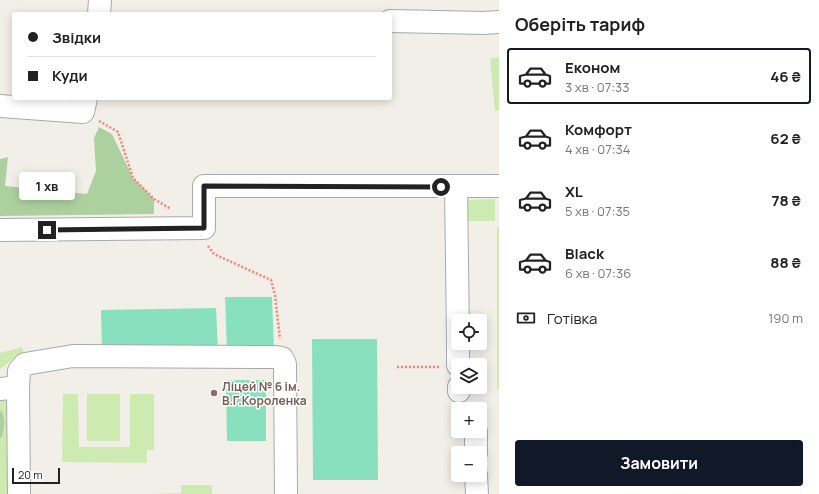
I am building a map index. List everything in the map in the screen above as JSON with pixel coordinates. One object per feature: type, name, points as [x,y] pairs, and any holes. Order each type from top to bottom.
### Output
[{"type":"lane","points":[[99,12],[100,0]]},
{"type":"lane","points":[[392,21],[499,22]]},
{"type":"lane","points":[[0,106],[84,105]]},
{"type":"lane","points":[[0,230],[204,228],[204,186],[499,186]]},
{"type":"lane","points":[[456,187],[458,314]]},
{"type":"lane","points":[[450,366],[456,350]]},
{"type":"lane","points":[[19,494],[9,388],[25,364],[73,356],[282,358],[285,364],[286,494]]},
{"type":"lane","points":[[476,482],[477,494]]},
{"type":"path","points":[[84,105],[118,132],[133,178],[154,199],[173,210]]},
{"type":"path","points":[[204,228],[208,245],[214,254],[271,280],[275,295],[282,358]]},
{"type":"path","points":[[397,367],[450,366]]},
{"type":"green space","points":[[499,57],[499,110],[495,111],[490,58]]},
{"type":"green space","points":[[99,127],[112,134],[133,178],[154,199],[154,214],[0,216],[0,159],[8,157],[5,186],[87,194],[96,171],[94,138]]},
{"type":"green space","points":[[495,199],[495,221],[464,221],[464,200]]},
{"type":"green space","points":[[497,227],[499,227],[499,389],[497,390]]},
{"type":"green space","points":[[225,297],[272,297],[274,352],[227,352]]},
{"type":"green space","points":[[216,308],[218,352],[102,352],[101,310]]},
{"type":"green space","points":[[312,339],[377,339],[378,480],[313,480]]},
{"type":"green space","points":[[22,347],[24,354],[12,360],[0,369],[0,353]]},
{"type":"green space","points":[[226,380],[266,380],[266,441],[227,441]]},
{"type":"green space","points":[[0,393],[8,399],[8,494],[0,494]]},
{"type":"green space","points":[[63,394],[78,394],[79,447],[130,447],[130,394],[154,394],[154,450],[147,450],[147,463],[62,462]]},
{"type":"green space","points":[[87,394],[120,394],[120,441],[87,441]]},
{"type":"green space","points":[[0,410],[4,416],[4,423],[2,437],[0,439]]},
{"type":"green space","points":[[181,485],[212,485],[212,494],[150,494],[181,493]]},
{"type":"place","name":"Ліцей № 6 ім. В.Г.Короленка","points":[[214,393]]},
{"type":"route","points":[[47,230],[204,228],[204,186],[441,187]]}]
